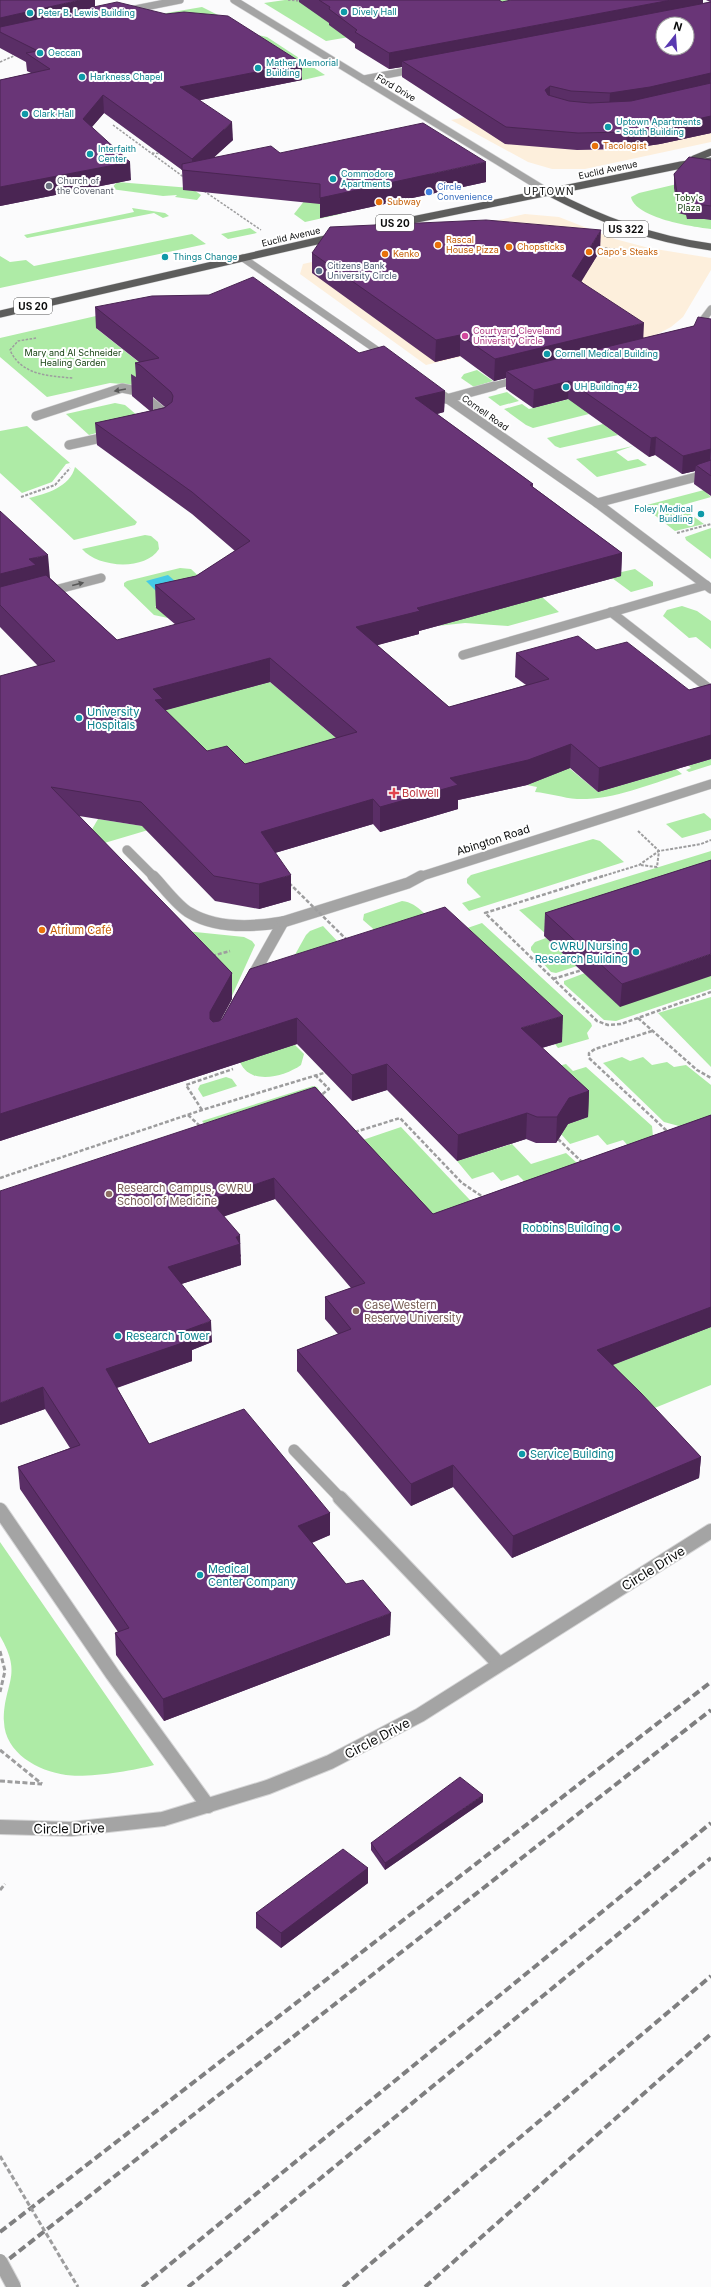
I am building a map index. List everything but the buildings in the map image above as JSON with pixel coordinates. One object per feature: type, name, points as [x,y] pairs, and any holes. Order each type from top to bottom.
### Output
[{"type":"main road","name":"Euclid Avenue","points":[[681,164],[711,152]]},
{"type":"main road","name":"Euclid Avenue","points":[[372,229],[681,164],[711,161]]},
{"type":"main road","name":"US 322","points":[[548,192],[617,226],[667,240],[711,247]]},
{"type":"main road","name":"Euclid Avenue","points":[[0,314],[342,235]]},
{"type":"street","points":[[115,13],[180,0]]},
{"type":"street","name":"Ford Drive","points":[[234,0],[548,192]]},
{"type":"street","points":[[364,79],[422,68]]},
{"type":"street","points":[[243,258],[394,362]]},
{"type":"street","points":[[687,335],[698,327],[711,309]]},
{"type":"street","points":[[446,398],[527,378]]},
{"type":"street","name":"Cornell Road","points":[[424,383],[597,503],[708,587]]},
{"type":"street","points":[[36,416],[122,388],[137,391],[157,406],[168,418],[168,422],[163,424]]},
{"type":"street","points":[[69,445],[120,434]]},
{"type":"street","points":[[597,503],[711,473]]},
{"type":"street","points":[[38,594],[101,578]]},
{"type":"street","points":[[463,654],[611,612],[708,587]]},
{"type":"street","points":[[611,612],[711,690]]},
{"type":"street","name":"Abington Road","points":[[127,850],[189,913],[216,923],[260,926],[283,922],[408,883],[421,876],[711,784]]},
{"type":"street","points":[[246,988],[283,922]]},
{"type":"street","points":[[294,1450],[499,1664]]},
{"type":"street","points":[[0,1510],[113,1675],[208,1806]]},
{"type":"street","name":"Circle Drive","points":[[0,1827],[71,1829],[112,1826],[163,1819],[268,1787],[330,1762],[420,1715],[711,1531]]},
{"type":"street","points":[[0,2261],[14,2287]]},
{"type":"path","points":[[288,0],[300,1]]},
{"type":"path","points":[[0,62],[22,53]]},
{"type":"path","points":[[113,124],[186,180]]},
{"type":"path","points":[[151,153],[166,154]]},
{"type":"path","points":[[203,191],[265,232]]},
{"type":"path","points":[[593,247],[625,250],[619,246]]},
{"type":"path","points":[[36,338],[18,341],[10,350],[11,355],[26,369],[35,373],[78,378]]},
{"type":"path","points":[[21,497],[55,485],[66,474],[70,467]]},
{"type":"path","points":[[678,533],[711,524]]},
{"type":"path","points":[[632,826],[659,851]]},
{"type":"path","points":[[711,840],[701,844],[659,851],[639,865],[485,913],[552,980],[597,1021],[605,1025],[612,1027],[711,992]]},
{"type":"path","points":[[639,865],[657,867],[659,851]]},
{"type":"path","points":[[284,879],[353,946]]},
{"type":"path","points":[[210,957],[232,950]]},
{"type":"path","points":[[552,980],[582,970]]},
{"type":"path","points":[[638,1018],[697,1070],[711,1078]]},
{"type":"path","points":[[652,1031],[595,1049],[590,1053],[589,1058],[669,1133]]},
{"type":"path","points":[[202,1110],[186,1085],[233,1069]]},
{"type":"path","points":[[0,1178],[202,1110],[334,1069]]},
{"type":"path","points":[[312,1099],[320,1097],[329,1089],[315,1075]]},
{"type":"path","points":[[320,1097],[324,1102]]},
{"type":"path","points":[[188,1115],[202,1129]]},
{"type":"path","points":[[349,1128],[354,1133],[400,1118],[462,1183],[480,1196],[487,1198]]},
{"type":"path","points":[[558,1139],[584,1164]]},
{"type":"path","points":[[0,1652],[5,1671],[0,1692]]},
{"type":"path","points":[[0,1750],[42,1784],[0,1781]]},
{"type":"path","points":[[0,1890],[5,1884]]},
{"type":"path","points":[[0,2156],[78,2287]]},
{"type":"shaded area","points":[[711,49],[711,142],[585,169],[552,169],[528,162],[451,120],[579,94],[690,56],[695,56],[695,54]]},
{"type":"shaded area","points":[[525,214],[559,217],[615,239],[649,248],[711,258],[711,270],[683,317],[671,327],[654,336],[619,344],[624,318],[426,365],[300,274],[303,264]]},
{"type":"green space","points":[[285,0],[566,0],[326,41],[264,3]]},
{"type":"green space","points":[[202,7],[218,15],[213,20],[155,15]]},
{"type":"green space","points":[[258,35],[267,37],[325,75],[303,80],[295,75]]},
{"type":"green space","name":"Toby's Plaza","points":[[711,176],[711,229],[679,224],[653,216],[643,211],[635,204],[631,197],[639,193]]},
{"type":"green space","points":[[117,182],[191,188],[201,195],[197,200],[175,197],[177,195],[163,196],[111,189]]},
{"type":"green space","points":[[305,200],[324,201],[341,214],[305,222],[294,214]]},
{"type":"green space","points":[[132,208],[165,213],[169,216],[163,218],[154,213],[27,238],[24,235],[134,212]]},
{"type":"green space","points":[[250,228],[257,233],[228,239],[221,234]]},
{"type":"green space","points":[[192,234],[206,244],[0,288],[0,256],[10,262],[26,260],[34,266]]},
{"type":"green space","name":"Mary and Al Schneider Healing Garden","points":[[109,313],[97,329],[160,379],[133,385],[110,383],[47,397],[0,357],[0,338]]},
{"type":"green space","points":[[477,370],[493,381],[474,387],[461,378],[464,374]]},
{"type":"green space","points":[[625,385],[585,411],[589,414],[533,428],[526,425],[504,409],[522,404],[529,409]]},
{"type":"green space","points":[[507,392],[519,401],[500,406],[488,397]]},
{"type":"green space","points":[[115,403],[125,405],[138,416],[89,435],[66,414]]},
{"type":"green space","points":[[603,424],[618,435],[560,448],[555,446],[547,438]]},
{"type":"green space","points":[[27,426],[70,463],[66,464],[52,482],[22,493],[0,473],[0,431]]},
{"type":"green space","points":[[633,446],[616,452],[628,461],[638,459],[647,465],[597,477],[576,459]]},
{"type":"green space","points":[[75,467],[137,522],[135,525],[74,540],[29,498],[50,492],[63,485],[72,474]]},
{"type":"green space","points":[[704,490],[711,497],[679,506],[704,524],[675,531],[643,506]]},
{"type":"green space","points":[[711,528],[711,559],[686,540],[685,537]]},
{"type":"green space","points":[[145,535],[151,536],[158,542],[159,549],[152,556],[133,564],[110,563],[99,560],[89,555],[82,549]]},
{"type":"green space","points":[[180,568],[191,569],[211,588],[172,605],[155,606],[168,618],[154,615],[124,586],[124,583],[127,581]]},
{"type":"green space","points":[[635,569],[653,582],[653,586],[631,592],[612,578],[620,576],[617,573]]},
{"type":"green space","points":[[542,597],[559,612],[508,626],[465,623],[437,626]]},
{"type":"green space","points":[[682,606],[697,611],[711,621],[711,649],[696,637],[689,638],[663,616],[667,610]]},
{"type":"green space","points":[[270,682],[357,756],[246,789],[154,713]]},
{"type":"green space","points":[[711,759],[711,765],[689,772],[686,770],[691,768],[688,765]]},
{"type":"green space","points":[[569,768],[598,792],[676,769],[682,774],[630,791],[590,799],[577,799],[535,792],[537,787],[527,785]]},
{"type":"green space","points":[[704,813],[711,819],[711,830],[682,838],[666,824]]},
{"type":"green space","points":[[98,819],[155,828],[91,847],[83,845]]},
{"type":"green space","points":[[593,839],[600,841],[624,862],[469,911],[462,903],[481,897],[467,883],[467,879],[471,875]]},
{"type":"green space","points":[[711,851],[711,882],[547,935],[519,910]]},
{"type":"green space","points":[[402,901],[408,902],[419,908],[439,931],[394,947],[363,920],[364,914]]},
{"type":"green space","points":[[482,923],[591,1023],[592,1026],[587,1033],[589,1039],[558,1048],[555,1044],[561,1042],[447,935]]},
{"type":"green space","points":[[323,926],[355,960],[278,985],[306,935],[310,931]]},
{"type":"green space","points":[[166,929],[244,937],[252,941],[255,945],[231,998]]},
{"type":"green space","points":[[546,938],[577,966],[556,973],[551,972],[531,950],[531,947],[535,942]]},
{"type":"green space","points":[[585,973],[711,976],[711,989],[616,1021],[604,1020],[564,984],[564,981]]},
{"type":"green space","points":[[711,997],[711,1067],[658,1013]]},
{"type":"green space","points":[[294,1044],[304,1054],[301,1065],[277,1076],[259,1077],[251,1074],[245,1070],[240,1062]]},
{"type":"green space","points":[[622,1057],[630,1061],[643,1057],[652,1065],[667,1062],[674,1067],[686,1065],[711,1085],[711,1120],[679,1126],[664,1122],[603,1063]]},
{"type":"green space","points":[[566,1064],[573,1071],[586,1067],[652,1126],[653,1137],[630,1148],[623,1140],[607,1145],[598,1135],[570,1144],[561,1134],[559,1127],[588,1117],[554,1067]]},
{"type":"green space","points":[[226,1077],[232,1079],[237,1086],[203,1097],[198,1089],[200,1085]]},
{"type":"green space","points":[[313,1086],[317,1087],[320,1092],[208,1128],[202,1121]]},
{"type":"green space","points":[[401,1127],[486,1217],[433,1235],[348,1145]]},
{"type":"green space","points":[[512,1144],[531,1164],[566,1153],[577,1163],[527,1184],[518,1175],[501,1181],[493,1172],[472,1179],[457,1161]]},
{"type":"green space","points":[[711,1327],[711,1385],[640,1414],[575,1350]]},
{"type":"green space","points":[[0,1542],[154,1765],[134,1770],[86,1776],[66,1775],[55,1773],[34,1765],[25,1759],[10,1743],[4,1722],[6,1698],[12,1671],[11,1661],[0,1636]]},
{"type":"water","points":[[168,575],[190,594],[166,601],[146,581]]},
{"type":"railway","points":[[0,2232],[711,1682]]},
{"type":"railway","points":[[0,2266],[711,1710]]},
{"type":"railway","points":[[142,2287],[711,1823]]},
{"type":"railway","points":[[188,2287],[711,1858]]},
{"type":"railway","points":[[343,2287],[711,1976]]},
{"type":"railway","points":[[425,2287],[711,2034]]},
{"type":"place","name":"Dively Hall","points":[[344,12]]},
{"type":"place","name":"Peter B. Lewis Building","points":[[30,13]]},
{"type":"place","name":"Oeccan","points":[[40,53]]},
{"type":"place","name":"Mather Memorial Building","points":[[258,68]]},
{"type":"place","name":"Harkness Chapel","points":[[82,77]]},
{"type":"place","name":"Clark Hall","points":[[25,114]]},
{"type":"place","name":"Uptown Apartments - South Building","points":[[608,127]]},
{"type":"place","name":"Tacologist","points":[[595,146]]},
{"type":"place","name":"Interfaith Center","points":[[90,154]]},
{"type":"place","name":"Commodore Apartments","points":[[333,179]]},
{"type":"place","name":"Church of the Covenant","points":[[49,186]]},
{"type":"place","name":"Circle Convenience","points":[[429,192]]},
{"type":"place","name":"Subway","points":[[379,202]]},
{"type":"place","name":"Rascal House Pizza","points":[[438,245]]},
{"type":"place","name":"Chopsticks","points":[[509,247]]},
{"type":"place","name":"Capo's Steaks","points":[[589,252]]},
{"type":"place","name":"Kenko","points":[[385,254]]},
{"type":"place","name":"Things Change","points":[[165,257]]},
{"type":"place","name":"Citizens Bank University Circle","points":[[319,271]]},
{"type":"place","name":"Courtyard Cleveland University Circle","points":[[465,336]]},
{"type":"place","name":"Cornell Medical Building","points":[[547,354]]},
{"type":"place","name":"UH Building #2","points":[[566,387]]},
{"type":"place","name":"Foley Medical Buidling","points":[[701,514]]},
{"type":"place","name":"University Hospitals","points":[[79,718]]},
{"type":"place","name":"Bolwell","points":[[394,793]]},
{"type":"place","name":"Atrium Café","points":[[42,930]]},
{"type":"place","name":"CWRU Nursing Research Building","points":[[636,952]]},
{"type":"place","name":"Research Campus, CWRU School of Medicine","points":[[109,1194]]},
{"type":"place","name":"Robbins Building","points":[[617,1228]]},
{"type":"place","name":"Case Western Reserve University","points":[[356,1311]]},
{"type":"place","name":"Research Tower","points":[[118,1336]]},
{"type":"place","name":"Service Building","points":[[522,1454]]},
{"type":"place","name":"Medical Center Company","points":[[200,1575]]},
{"type":"district","name":"UPTOWN","points":[[549,191]]}]
